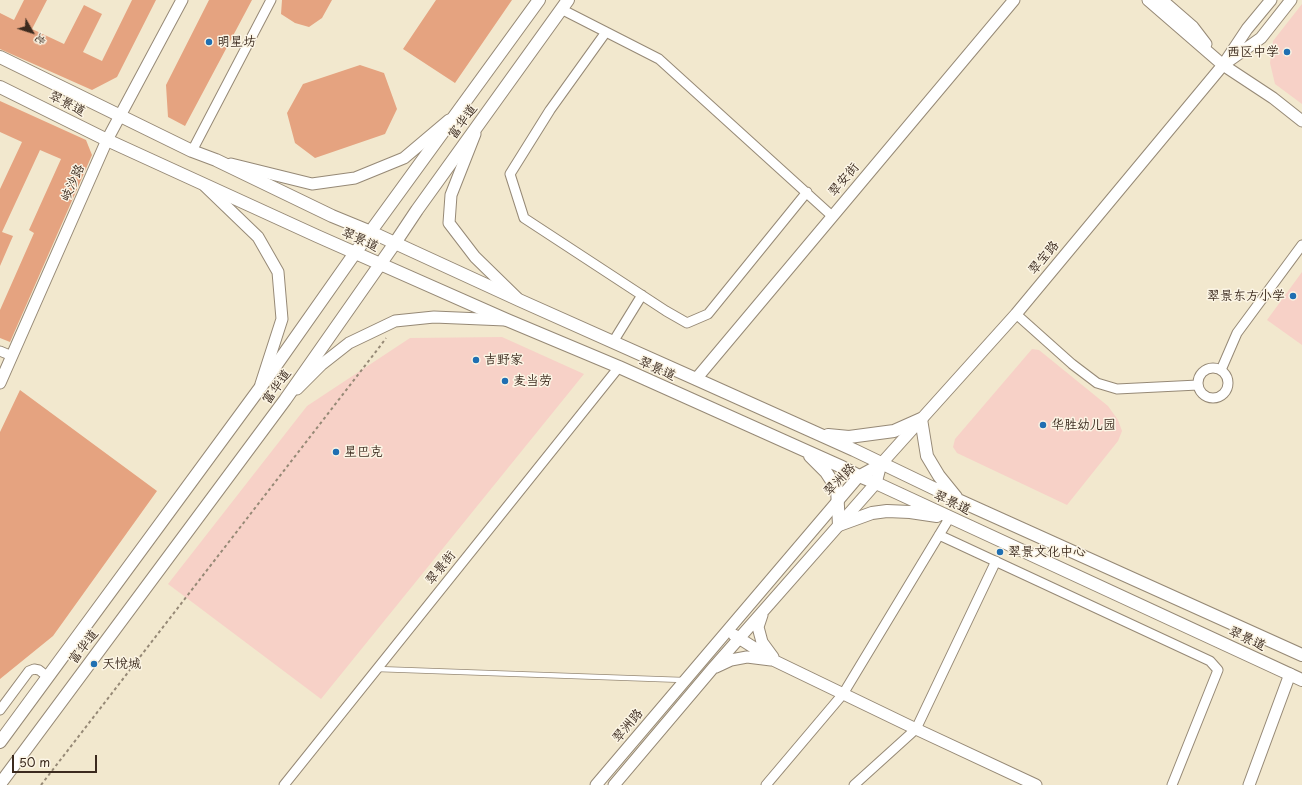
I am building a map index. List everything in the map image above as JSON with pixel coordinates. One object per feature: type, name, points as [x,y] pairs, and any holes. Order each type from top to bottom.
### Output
[{"type":"main road","name":"富华道","points":[[0,742],[260,388],[355,253],[540,0]]},
{"type":"main road","name":"富华道","points":[[0,784],[285,400],[417,210],[565,5]]},
{"type":"main road","name":"翠景道","points":[[0,57],[332,216],[371,232],[696,379],[958,500],[1302,655]]},
{"type":"main road","name":"翠景道","points":[[0,87],[107,140],[380,265],[619,367],[859,476],[876,482],[950,518],[1302,680]]},
{"type":"main road","points":[[816,434],[849,437],[874,434],[894,431],[921,419],[928,456],[939,476],[958,500]]},
{"type":"main road","points":[[804,450],[826,472],[836,489],[839,525],[872,513],[887,511],[910,512],[950,518]]},
{"type":"street","name":"岐沙路","points":[[0,383],[107,140],[182,0]]},
{"type":"street","points":[[192,150],[272,0]]},
{"type":"street","name":"翠安街","points":[[696,379],[1014,0]]},
{"type":"street","points":[[1148,0],[1223,65],[1273,98],[1302,121]]},
{"type":"street","points":[[1162,0],[1193,27],[1223,65]]},
{"type":"street","name":"翠宝路","points":[[881,464],[1016,314],[1223,65],[1247,29],[1271,0]]},
{"type":"street","name":"翠宝路","points":[[1223,65],[1261,38],[1291,0]]},
{"type":"street","points":[[565,5],[606,32],[659,59],[832,216]]},
{"type":"street","points":[[606,32],[550,110],[510,174],[524,218],[642,295],[687,322],[708,314],[806,192]]},
{"type":"street","points":[[216,160],[312,184],[355,178],[404,158],[460,110]]},
{"type":"street","points":[[479,123],[451,195],[449,223],[475,257],[519,300]]},
{"type":"street","points":[[203,184],[258,237],[278,272],[282,319],[260,388]]},
{"type":"street","points":[[1222,370],[1237,333],[1302,245]]},
{"type":"street","points":[[613,342],[642,295]]},
{"type":"street","points":[[1016,314],[1072,364],[1097,383],[1117,389],[1198,385]]},
{"type":"street","points":[[285,400],[321,365],[349,343],[395,321],[434,317],[508,320]]},
{"type":"street","points":[[0,351],[12,356]]},
{"type":"street","name":"翠景街","points":[[284,785],[619,367]]},
{"type":"street","points":[[1212,368],[1222,370],[1228,378],[1225,392],[1217,398],[1207,397],[1203,394],[1198,385],[1198,380],[1203,372],[1212,368]]},
{"type":"street","name":"翠洲路","points":[[596,785],[859,476],[881,464]]},
{"type":"street","name":"翠洲路","points":[[614,785],[713,668],[876,482],[881,464]]},
{"type":"street","points":[[766,785],[843,694],[950,518]]},
{"type":"street","points":[[939,535],[1210,661],[1218,670],[1172,785]]},
{"type":"street","points":[[854,785],[916,729],[996,561]]},
{"type":"street","points":[[764,610],[758,627],[762,642],[776,661]]},
{"type":"street","points":[[728,630],[739,639],[776,661],[1036,785]]},
{"type":"street","points":[[713,668],[731,660],[747,657],[776,661]]},
{"type":"street","points":[[1,707],[28,671],[34,669],[39,670],[48,677]]},
{"type":"street","points":[[1249,785],[1290,674]]},
{"type":"lane","points":[[377,669],[685,680]]},
{"type":"path","points":[[41,785],[381,345],[395,321]]},
{"type":"shaded area","name":"西区中学","points":[[1302,4],[1302,104],[1275,84],[1270,63],[1273,41]]},
{"type":"shaded area","name":"翠景东方小学","points":[[1302,272],[1302,345],[1267,320]]},
{"type":"shaded area","points":[[502,337],[584,374],[321,699],[168,584],[307,406],[410,338]]},
{"type":"shaded area","name":"华胜幼儿园","points":[[1032,349],[1039,350],[1108,406],[1118,420],[1122,431],[1118,441],[1067,505],[957,453],[953,447],[955,439]]},
{"type":"building","points":[[24,0],[47,0],[32,29],[64,44],[84,5],[102,14],[83,52],[102,61],[132,0],[156,0],[117,77],[92,90],[0,49],[0,13],[14,20]]},
{"type":"building","name":"明星坊","points":[[209,0],[252,0],[185,126],[168,117],[166,85]]},
{"type":"building","points":[[282,0],[332,0],[322,18],[309,27],[295,23],[281,14]]},
{"type":"building","points":[[436,0],[512,0],[455,83],[403,49]]},
{"type":"building","points":[[360,65],[384,73],[397,109],[385,134],[315,158],[295,143],[287,113],[303,84]]},
{"type":"building","points":[[0,101],[86,140],[92,155],[10,342],[0,338],[0,310],[34,233],[29,230],[61,159],[40,150],[2,232],[13,236],[0,266],[0,189],[22,142],[0,132]]},
{"type":"building","points":[[20,390],[157,491],[53,636],[0,679],[0,432]]},
{"type":"place","name":"明星坊","points":[[209,42]]},
{"type":"place","name":"西区中学","points":[[1287,52]]},
{"type":"place","name":"翠景东方小学","points":[[1293,296]]},
{"type":"place","name":"吉野家","points":[[476,360]]},
{"type":"place","name":"麦当劳","points":[[505,381]]},
{"type":"place","name":"华胜幼儿园","points":[[1043,425]]},
{"type":"place","name":"星巴克","points":[[336,452]]},
{"type":"place","name":"翠景文化中心","points":[[1000,552]]},
{"type":"place","name":"天悦城","points":[[94,664]]}]
